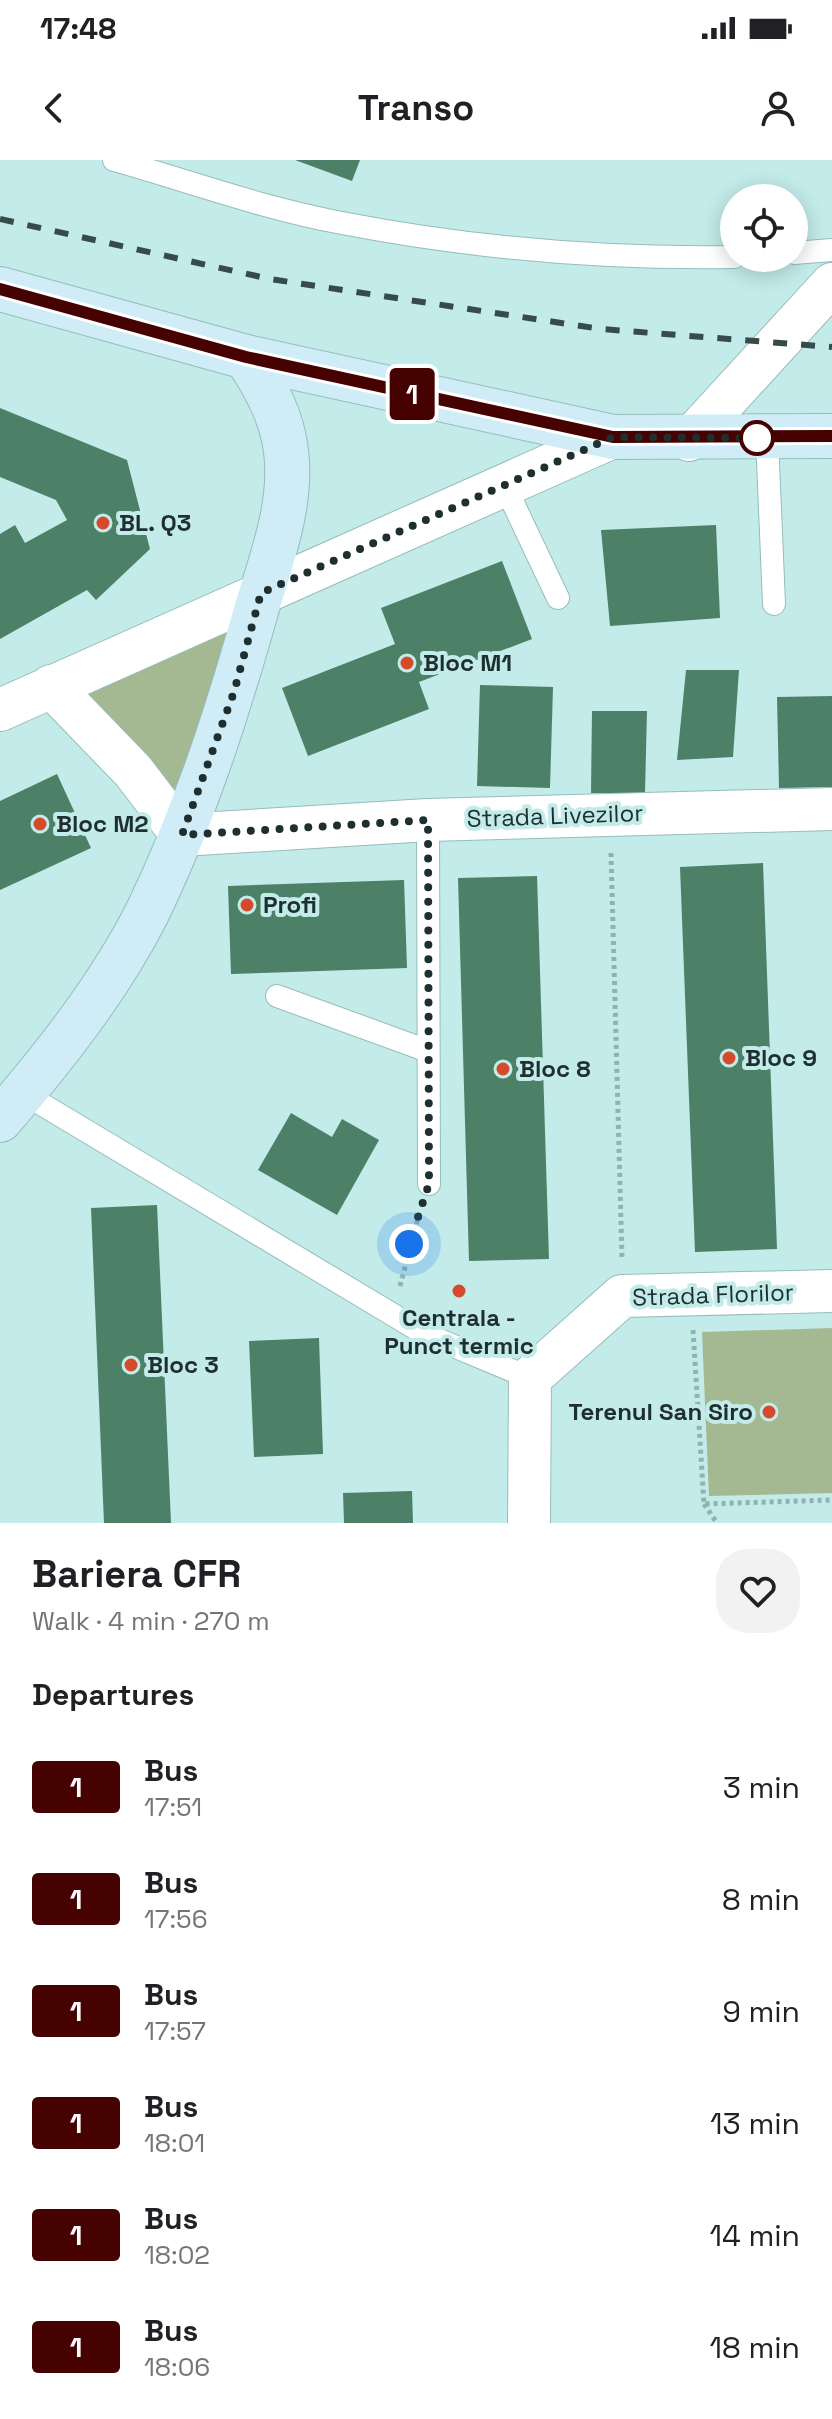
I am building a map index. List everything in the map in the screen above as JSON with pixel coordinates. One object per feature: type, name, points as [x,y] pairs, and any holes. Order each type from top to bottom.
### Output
[{"type":"street","points":[[689,440],[832,284]]},
{"type":"street","points":[[0,289],[246,357],[613,437],[689,440],[832,436]]},
{"type":"street","points":[[12,1107],[107,980],[146,915],[182,835],[234,692],[287,488],[287,452],[281,420],[246,357]]},
{"type":"street","points":[[0,710],[613,437]]},
{"type":"street","points":[[51,686],[133,771],[182,835]]},
{"type":"street","name":"Strada Livezilor","points":[[182,835],[428,820],[832,809]]},
{"type":"street","name":"Strada Florilor","points":[[530,1378],[622,1296],[832,1291]]},
{"type":"street","points":[[529,1523],[530,1378]]},
{"type":"lane","points":[[114,160],[339,223],[510,249],[667,258],[720,257]]},
{"type":"lane","points":[[808,252],[832,250]]},
{"type":"lane","points":[[767,438],[774,604]]},
{"type":"lane","points":[[504,484],[558,598]]},
{"type":"lane","points":[[428,820],[429,1184]]},
{"type":"lane","points":[[277,996],[428,1051]]},
{"type":"lane","points":[[12,1107],[425,1334],[530,1378]]},
{"type":"path","points":[[610,813],[622,1296]]},
{"type":"path","points":[[395,1315],[409,1244],[429,1184]]},
{"type":"path","points":[[691,1294],[704,1504],[717,1523]]},
{"type":"path","points":[[704,1504],[832,1500]]},
{"type":"green space","points":[[261,593],[182,835],[51,686]]},
{"type":"green space","name":"Terenul San Siro","points":[[832,1328],[832,1493],[709,1496],[702,1332]]},
{"type":"building","points":[[295,160],[360,160],[352,181]]},
{"type":"building","name":"BL. Q3","points":[[0,408],[127,460],[150,549],[96,600],[87,590],[0,639],[0,534],[15,525],[25,543],[67,520],[56,500],[0,477]]},
{"type":"building","points":[[716,525],[720,618],[610,626],[601,530]]},
{"type":"building","name":"Bloc M1","points":[[502,561],[532,639],[419,682],[429,709],[308,756],[282,688],[395,644],[381,608]]},
{"type":"building","points":[[686,670],[739,670],[733,757],[677,760]]},
{"type":"building","points":[[480,685],[553,687],[550,788],[477,786]]},
{"type":"building","points":[[832,696],[832,787],[779,788],[777,697]]},
{"type":"building","points":[[592,711],[647,711],[645,793],[591,793]]},
{"type":"building","name":"Bloc M2","points":[[57,774],[91,848],[0,890],[0,801]]},
{"type":"building","name":"Bloc 9","points":[[763,863],[777,1249],[695,1252],[680,867]]},
{"type":"building","name":"Bloc 8","points":[[537,876],[549,1259],[469,1261],[458,878]]},
{"type":"building","points":[[404,880],[407,968],[231,974],[228,886]]},
{"type":"building","points":[[291,1113],[332,1137],[342,1119],[379,1140],[337,1215],[258,1170]]},
{"type":"building","name":"Bloc 3","points":[[157,1205],[171,1523],[104,1523],[91,1208]]},
{"type":"building","points":[[319,1338],[323,1454],[254,1457],[249,1341]]},
{"type":"building","points":[[412,1491],[413,1523],[344,1523],[343,1493]]},
{"type":"railway","points":[[0,219],[270,279],[601,329],[832,347]]},
{"type":"bus line","name":"1","points":[[0,289],[246,357],[613,437],[689,440],[832,436]]},
{"type":"place","name":"BL. Q3","points":[[103,523]]},
{"type":"place","name":"Bloc M1","points":[[407,663]]},
{"type":"place","name":"Bloc M2","points":[[40,824]]},
{"type":"place","name":"Profi","points":[[247,905]]},
{"type":"place","name":"Bloc 9","points":[[729,1058]]},
{"type":"place","name":"Bloc 8","points":[[503,1069]]},
{"type":"place","name":"Centrala - Punct termic","points":[[459,1291]]},
{"type":"place","name":"Bloc 3","points":[[131,1365]]},
{"type":"place","name":"Terenul San Siro","points":[[769,1412]]},
{"type":"route","points":[[409,1244],[429,1184],[428,820],[182,835],[234,692],[261,593],[613,437],[689,440],[757,438]]}]
